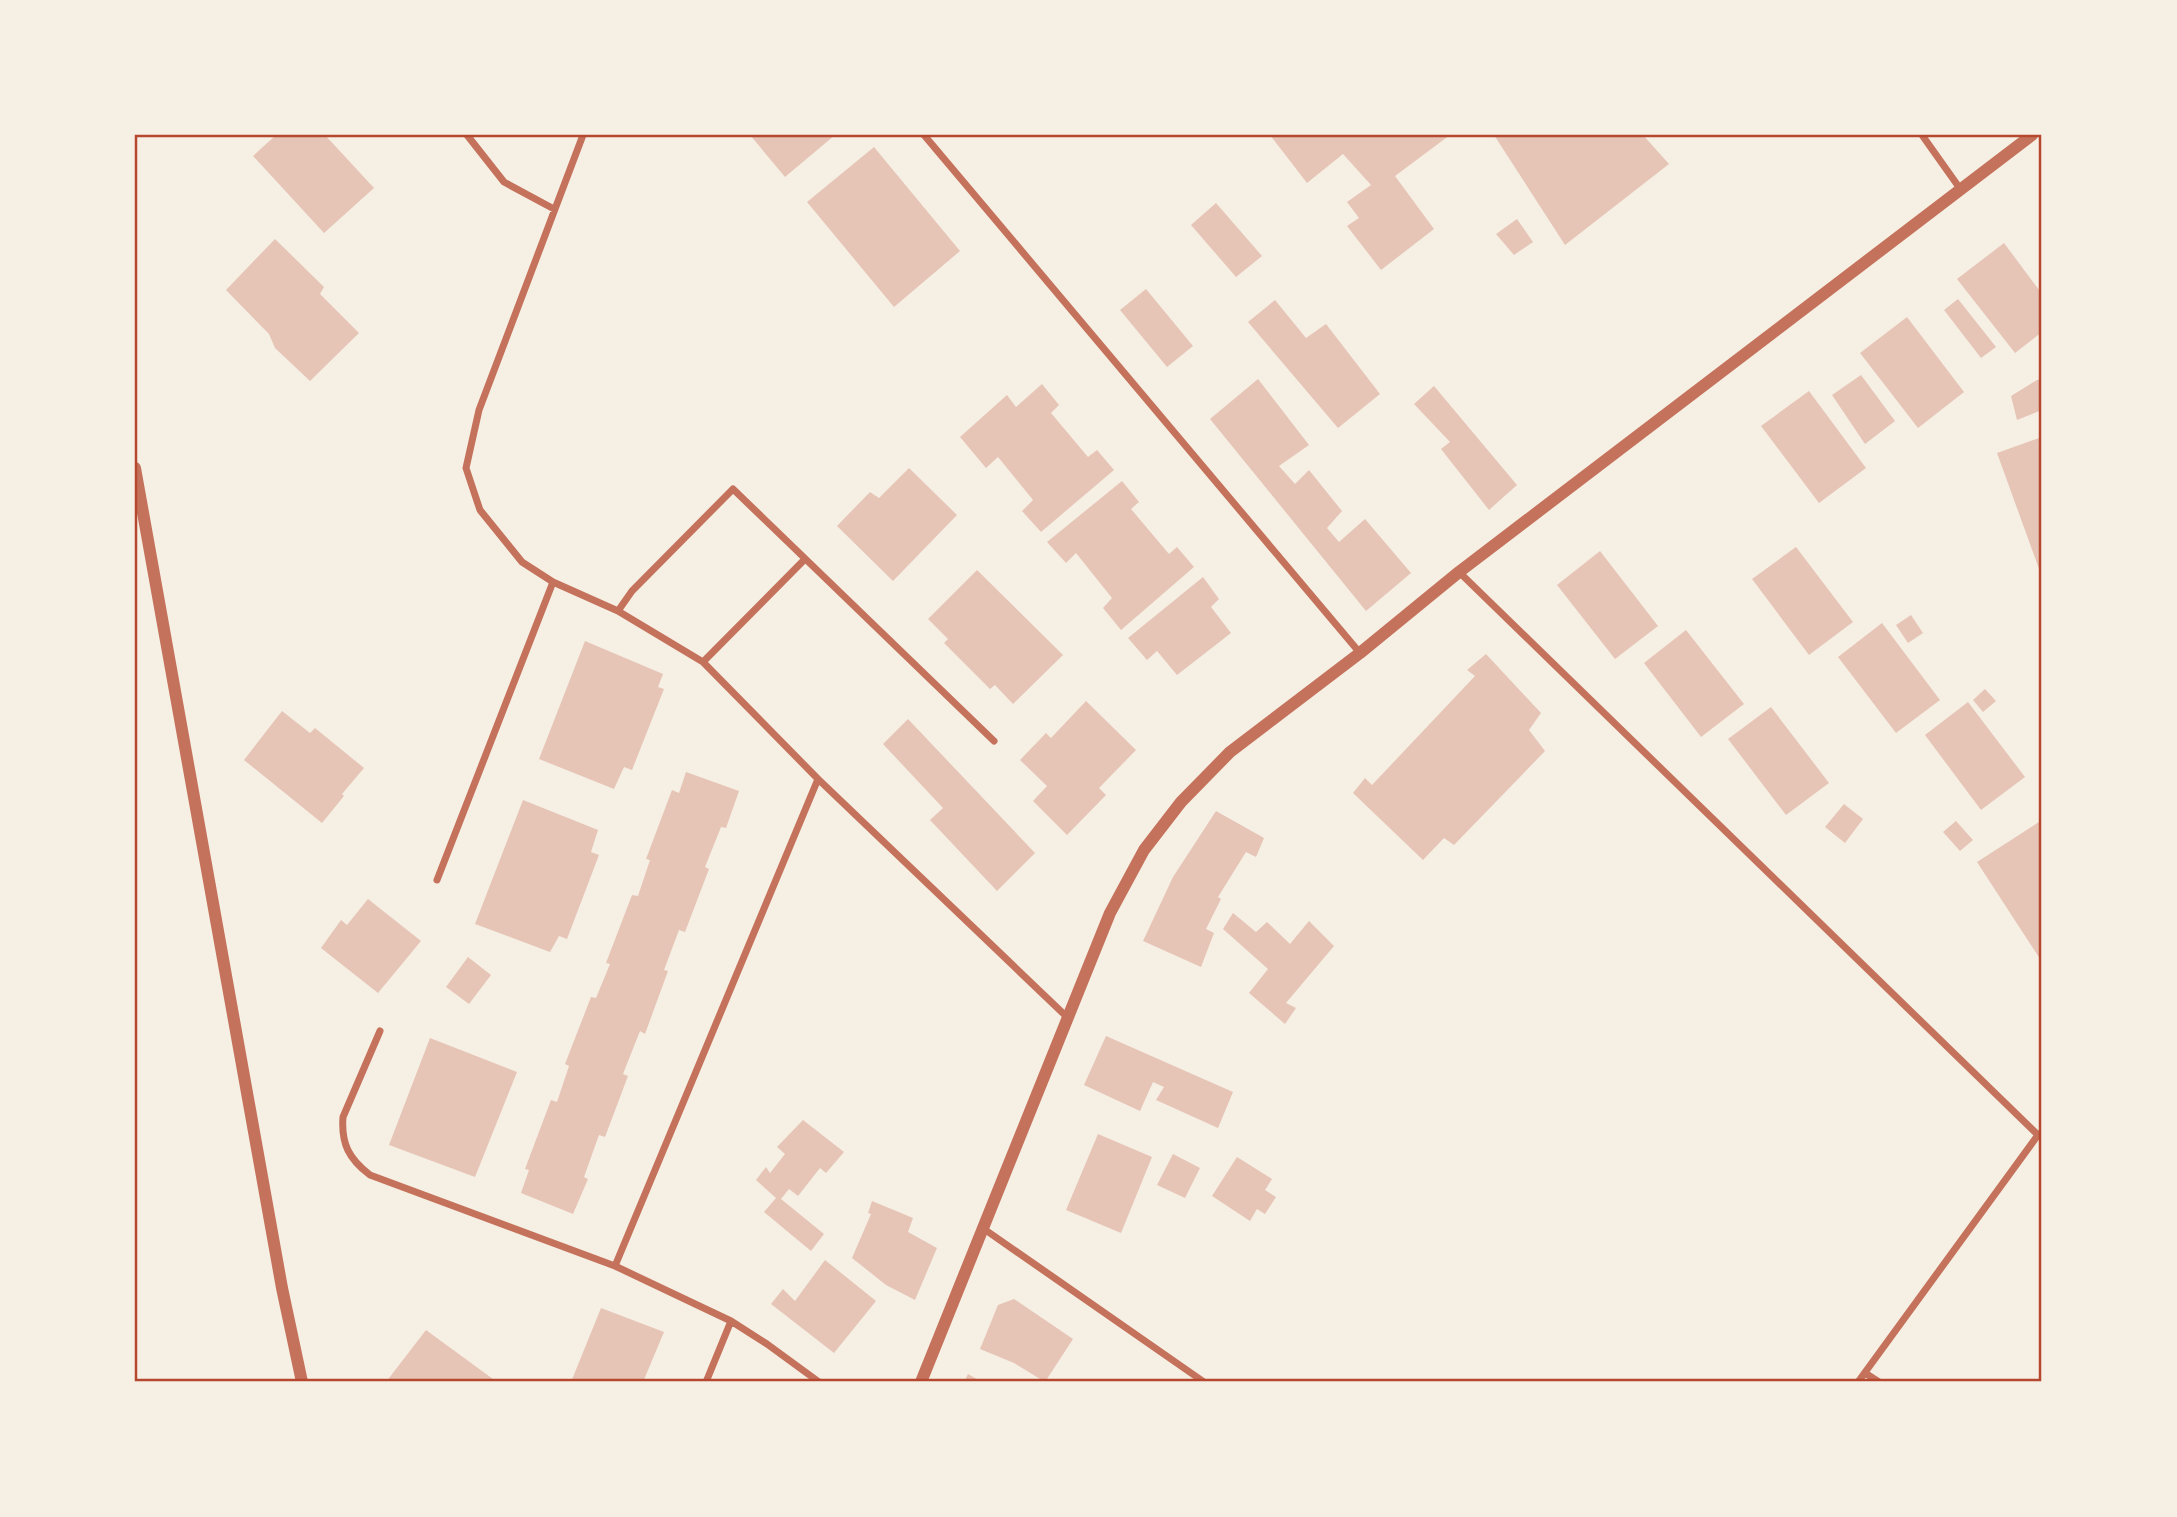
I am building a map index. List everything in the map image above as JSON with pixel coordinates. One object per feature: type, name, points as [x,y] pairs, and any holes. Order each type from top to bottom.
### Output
[{"type":"street","points":[[467,135],[504,183],[554,209]]},
{"type":"street","points":[[583,135],[479,410],[466,468],[481,510],[522,562],[553,582],[618,611],[703,662],[818,779],[1069,1018]]},
{"type":"street","points":[[923,135],[1360,653]]},
{"type":"street","points":[[1922,135],[1961,190]]},
{"type":"street","points":[[921,1382],[1110,913],[1144,850],[1181,802],[1230,752],[1360,653],[1460,572],[2032,135]]},
{"type":"street","points":[[135,468],[280,1274],[302,1382]]},
{"type":"street","points":[[618,611],[632,591],[733,489],[994,741]]},
{"type":"street","points":[[703,662],[806,559]]},
{"type":"street","points":[[1460,572],[2040,1134],[1858,1382]]},
{"type":"street","points":[[436,880],[553,582]]},
{"type":"street","points":[[615,1266],[818,779]]},
{"type":"street","points":[[380,1031],[343,1117],[342,1133],[356,1165],[370,1175],[615,1266],[731,1321],[820,1382]]},
{"type":"street","points":[[984,1229],[1204,1382]]},
{"type":"street","points":[[706,1382],[731,1321]]},
{"type":"street","points":[[1865,1373],[1879,1382]]},
{"type":"building","points":[[276,135],[325,135],[374,188],[324,233],[253,156]]},
{"type":"building","points":[[750,135],[835,135],[785,177]]},
{"type":"building","points":[[1270,135],[1450,135],[1395,176],[1434,229],[1381,270],[1347,226],[1359,218],[1347,202],[1371,185],[1343,154],[1307,183]]},
{"type":"building","points":[[1494,135],[1643,135],[1669,164],[1565,245]]},
{"type":"building","points":[[874,147],[960,251],[894,307],[807,202]]},
{"type":"building","points":[[1216,203],[1262,256],[1236,277],[1191,225]]},
{"type":"building","points":[[1517,219],[1533,242],[1514,255],[1496,234]]},
{"type":"building","points":[[275,239],[324,287],[320,294],[359,333],[310,381],[275,348],[269,334],[226,290]]},
{"type":"building","points":[[2004,243],[2042,294],[2042,332],[2015,353],[1957,279]]},
{"type":"building","points":[[1146,289],[1193,346],[1167,367],[1120,310]]},
{"type":"building","points":[[1958,299],[1996,347],[1981,358],[1944,310]]},
{"type":"building","points":[[1275,300],[1306,338],[1326,324],[1380,394],[1338,428],[1248,322]]},
{"type":"building","points":[[1907,317],[1964,392],[1918,428],[1860,353]]},
{"type":"building","points":[[1861,375],[1895,421],[1865,444],[1832,395]]},
{"type":"building","points":[[1258,379],[1309,445],[1279,466],[1295,484],[1309,470],[1342,511],[1327,528],[1339,542],[1365,519],[1411,573],[1366,611],[1210,419]]},
{"type":"building","points":[[2042,379],[2042,410],[2017,420],[2011,396]]},
{"type":"building","points":[[1042,384],[1059,405],[1051,413],[1088,457],[1097,450],[1114,470],[1041,532],[1022,511],[1033,500],[998,457],[986,468],[960,437],[1007,395],[1016,407]]},
{"type":"building","points":[[1434,386],[1517,485],[1489,510],[1441,449],[1450,442],[1414,404]]},
{"type":"building","points":[[1809,391],[1866,468],[1819,503],[1761,426]]},
{"type":"building","points":[[2042,437],[2042,577],[1997,453]]},
{"type":"building","points":[[909,468],[957,515],[893,581],[837,526],[870,492],[879,498]]},
{"type":"building","points":[[1122,481],[1139,502],[1131,509],[1169,554],[1177,547],[1194,567],[1121,630],[1103,608],[1112,598],[1076,553],[1066,563],[1047,542]]},
{"type":"building","points":[[1796,547],[1853,622],[1809,655],[1752,579]]},
{"type":"building","points":[[1600,551],[1658,626],[1615,659],[1557,585]]},
{"type":"building","points":[[977,570],[1063,655],[1013,704],[995,685],[990,689],[944,643],[948,639],[928,619]]},
{"type":"building","points":[[1203,577],[1219,599],[1211,607],[1231,633],[1177,675],[1157,651],[1147,660],[1128,638]]},
{"type":"building","points":[[1911,615],[1923,633],[1908,643],[1896,625]]},
{"type":"building","points":[[1882,623],[1940,700],[1896,733],[1838,657]]},
{"type":"building","points":[[1686,630],[1744,704],[1701,737],[1644,663]]},
{"type":"building","points":[[585,641],[663,674],[658,687],[664,689],[632,770],[624,767],[614,789],[539,759]]},
{"type":"building","points":[[1486,654],[1541,713],[1529,730],[1545,751],[1454,845],[1444,838],[1423,860],[1353,793],[1365,778],[1372,785],[1475,676],[1467,670]]},
{"type":"building","points":[[1985,689],[1996,701],[1983,712],[1973,700]]},
{"type":"building","points":[[1086,701],[1136,750],[1099,788],[1106,795],[1067,835],[1033,801],[1047,786],[1020,760],[1046,733],[1051,738]]},
{"type":"building","points":[[1968,702],[2025,777],[1981,810],[1925,735]]},
{"type":"building","points":[[1771,707],[1829,783],[1786,815],[1728,739]]},
{"type":"building","points":[[282,711],[310,733],[315,728],[364,768],[322,823],[244,760]]},
{"type":"building","points":[[908,719],[1035,853],[997,891],[930,820],[943,808],[883,744]]},
{"type":"building","points":[[686,772],[739,791],[726,828],[721,827],[705,867],[709,869],[685,932],[679,930],[664,970],[668,971],[645,1034],[640,1031],[623,1074],[628,1076],[605,1137],[599,1135],[584,1177],[588,1179],[573,1214],[521,1193],[529,1170],[525,1169],[551,1100],[557,1102],[569,1066],[565,1064],[591,997],[596,998],[610,964],[606,963],[632,895],[638,896],[650,860],[646,859],[672,790],[679,793]]},
{"type":"building","points":[[523,800],[598,830],[591,852],[599,855],[567,939],[559,936],[550,952],[475,924]]},
{"type":"building","points":[[1844,804],[1863,819],[1845,843],[1825,827]]},
{"type":"building","points":[[1216,811],[1264,838],[1256,857],[1246,852],[1218,897],[1221,899],[1206,929],[1214,933],[1201,967],[1143,941],[1173,877]]},
{"type":"building","points":[[2042,820],[2042,962],[1977,862]]},
{"type":"building","points":[[1956,821],[1973,840],[1960,851],[1943,832]]},
{"type":"building","points":[[368,899],[421,941],[378,993],[321,948],[341,920],[347,925]]},
{"type":"building","points":[[1233,913],[1256,932],[1267,922],[1290,944],[1309,921],[1334,946],[1286,1003],[1296,1008],[1285,1024],[1249,993],[1268,969],[1223,929]]},
{"type":"building","points":[[468,957],[491,975],[469,1004],[446,987]]},
{"type":"building","points":[[1106,1036],[1233,1092],[1218,1128],[1156,1100],[1164,1087],[1153,1082],[1140,1111],[1084,1085]]},
{"type":"building","points":[[430,1038],[517,1072],[475,1177],[389,1145]]},
{"type":"building","points":[[803,1120],[844,1152],[826,1173],[820,1168],[798,1196],[789,1189],[781,1199],[824,1234],[811,1251],[764,1212],[776,1198],[756,1180],[766,1167],[770,1173],[785,1154],[777,1147]]},
{"type":"building","points":[[1098,1134],[1152,1157],[1121,1233],[1066,1210]]},
{"type":"building","points":[[1173,1154],[1200,1168],[1185,1198],[1157,1185]]},
{"type":"building","points":[[1237,1157],[1272,1179],[1265,1190],[1276,1197],[1265,1214],[1257,1209],[1250,1221],[1212,1196]]},
{"type":"building","points":[[872,1201],[913,1218],[908,1232],[937,1248],[915,1300],[886,1285],[852,1258],[871,1214],[868,1213]]},
{"type":"building","points":[[825,1260],[876,1301],[834,1353],[771,1304],[783,1289],[795,1301]]},
{"type":"building","points":[[1014,1299],[1073,1339],[1045,1382],[1014,1363],[980,1349],[998,1305]]},
{"type":"building","points":[[601,1308],[664,1332],[643,1382],[571,1382]]},
{"type":"building","points":[[426,1330],[497,1382],[386,1382]]},
{"type":"building","points":[[968,1374],[982,1382],[964,1382]]}]
